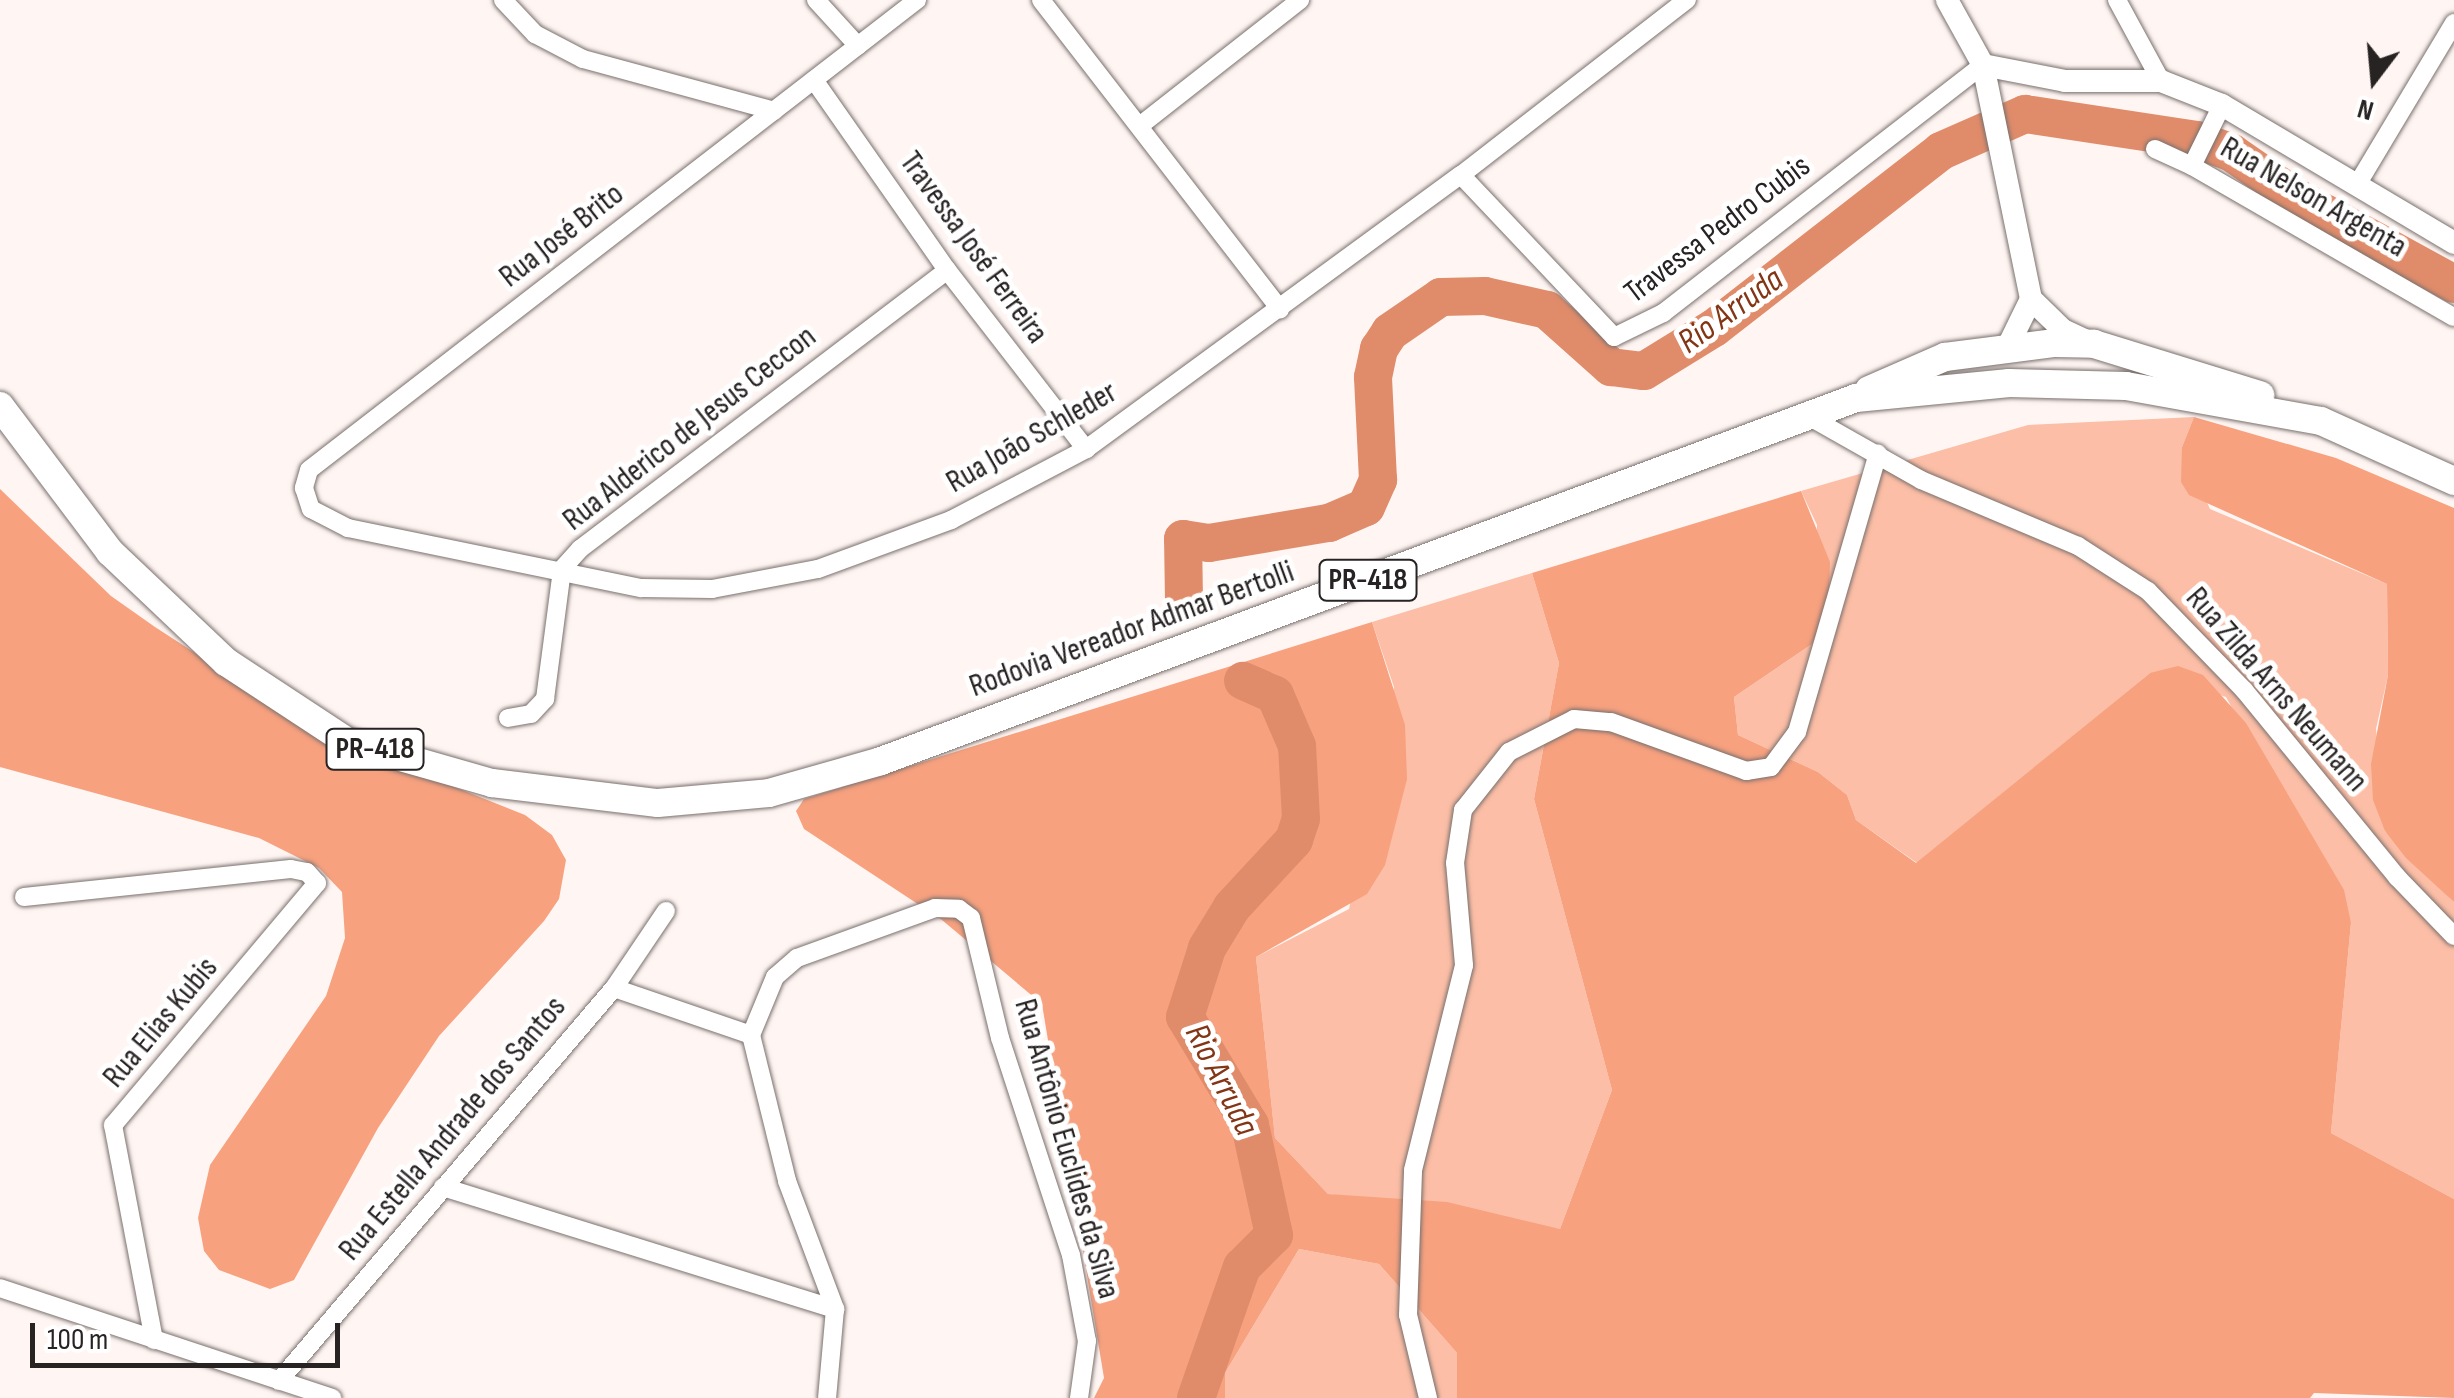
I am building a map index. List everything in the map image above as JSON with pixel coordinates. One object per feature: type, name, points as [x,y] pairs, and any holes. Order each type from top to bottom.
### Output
[{"type":"highway","points":[[1856,398],[1945,358],[2008,346],[2094,344],[2242,386],[2321,421]]},
{"type":"highway","name":"Rodovia Vereador Admar Bertolli","points":[[0,406],[110,552],[226,662],[348,742],[492,783],[658,803],[768,793],[881,761],[1856,398],[2009,382],[2126,386],[2321,421],[2454,482]]},
{"type":"main road","points":[[1947,0],[1984,65],[2031,299],[2063,330],[2094,344]]},
{"type":"main road","name":"Rua Nelson Argenta","points":[[1984,65],[2065,81],[2162,81],[2222,105],[2454,243]]},
{"type":"main road","points":[[2008,346],[2031,299]]},
{"type":"street","points":[[504,0],[535,34],[583,58],[774,111]]},
{"type":"street","points":[[816,0],[858,46]]},
{"type":"street","name":"Rua José Brito","points":[[348,528],[311,509],[304,488],[308,470],[917,0]]},
{"type":"street","points":[[1041,0],[1142,124],[1280,309]]},
{"type":"street","points":[[1142,124],[1300,0]]},
{"type":"street","name":"Rua João Schleder","points":[[348,528],[641,588],[712,589],[818,569],[950,520],[1086,449],[1462,175],[1687,0]]},
{"type":"street","points":[[2117,0],[2162,81]]},
{"type":"street","points":[[2357,185],[2454,23]]},
{"type":"street","name":"Travessa Pedro Cubis","points":[[1462,175],[1614,337],[1663,313],[1984,65]]},
{"type":"street","name":"Travessa José Ferreira","points":[[814,80],[948,270],[1086,449]]},
{"type":"street","name":"Rua Nelson Argenta","points":[[2192,166],[2222,105]]},
{"type":"street","name":"Rua Nelson Argenta","points":[[2155,149],[2192,166],[2454,317]]},
{"type":"street","name":"Rua Alderico de Jesus Ceccon","points":[[508,718],[530,714],[545,699],[562,569],[948,270]]},
{"type":"street","name":"Rua Zilda Arns Neumann","points":[[1808,416],[1921,480],[2078,546],[2148,591],[2244,690],[2397,877],[2454,936]]},
{"type":"street","points":[[1428,1398],[1408,1315],[1413,1170],[1464,964],[1455,863],[1463,810],[1509,752],[1574,719],[1611,722],[1746,771],[1771,767],[1798,732],[1878,454]]},
{"type":"street","name":"Rua Elias Kubis","points":[[24,897],[291,869],[308,872],[317,883],[114,1125],[154,1340]]},
{"type":"street","name":"Rua Antônio Euclides da Silva","points":[[751,1035],[774,976],[797,958],[935,908],[959,909],[971,918],[1000,1038],[1071,1255],[1087,1341],[1080,1398]]},
{"type":"street","name":"Rua Estella Andrade dos Santos","points":[[279,1381],[614,988],[666,911]]},
{"type":"street","points":[[614,988],[751,1035],[786,1181],[835,1310],[827,1398]]},
{"type":"street","points":[[443,1186],[835,1310]]},
{"type":"street","points":[[0,1288],[332,1398]]},
{"type":"shaded area","points":[[2194,417],[2182,447],[2210,509],[2387,584],[2388,675],[2376,729],[2385,831],[2454,902],[2454,1199],[2331,1133],[2351,923],[2226,697],[2150,673],[1917,863],[1856,820],[1847,795],[1818,772],[1738,735],[1734,697],[1812,644],[1817,525],[1801,491],[2028,425]]},
{"type":"shaded area","points":[[2194,417],[2336,458],[2454,508],[2454,902],[2406,858],[2385,831],[2373,800],[2371,764],[2388,675],[2387,584],[2189,495],[2181,482],[2182,447]]},
{"type":"shaded area","points":[[0,489],[111,596],[155,627],[263,697],[407,768],[525,815],[552,835],[566,860],[559,899],[544,921],[439,1036],[378,1128],[294,1280],[270,1289],[219,1270],[204,1251],[198,1218],[210,1165],[326,996],[345,938],[342,892],[319,868],[259,838],[0,767]]},
{"type":"shaded area","points":[[1801,491],[1830,562],[1828,621],[1812,644],[1734,697],[1738,735],[1818,772],[1847,795],[1856,820],[1916,863],[2150,673],[2178,666],[2203,675],[2246,723],[2344,890],[2351,923],[2331,1133],[2454,1199],[2454,1398],[2314,1393],[2310,1398],[1457,1398],[1457,1353],[1379,1264],[1299,1249],[1225,1373],[1225,1398],[1094,1398],[1104,1378],[1042,1004],[942,920],[804,829],[796,811],[804,799],[1372,622],[1405,725],[1407,779],[1385,865],[1367,894],[1256,957],[1275,1138],[1328,1194],[1447,1202],[1560,1229],[1612,1090],[1534,799],[1559,663],[1532,573]]},
{"type":"shaded area","points":[[1532,573],[1559,663],[1534,799],[1612,1090],[1560,1229],[1328,1194],[1275,1138],[1256,957],[1349,909],[1394,687],[1372,622]]},
{"type":"shaded area","points":[[1299,1249],[1379,1264],[1457,1353],[1457,1398],[1225,1398],[1225,1373]]},
{"type":"waterway","name":"Rio Arruda","points":[[1184,600],[1183,539],[1209,543],[1329,523],[1366,507],[1378,480],[1373,377],[1379,349],[1390,332],[1441,297],[1485,296],[1547,310],[1611,367],[1644,371],[1714,328],[1941,151],[2025,114],[2197,140],[2232,153],[2297,198],[2454,284]]},
{"type":"waterway","name":"Rio Arruda","points":[[1196,1398],[1242,1267],[1274,1235],[1250,1125],[1185,1017],[1207,948],[1232,907],[1294,840],[1301,819],[1297,746],[1275,695],[1243,681]]}]
